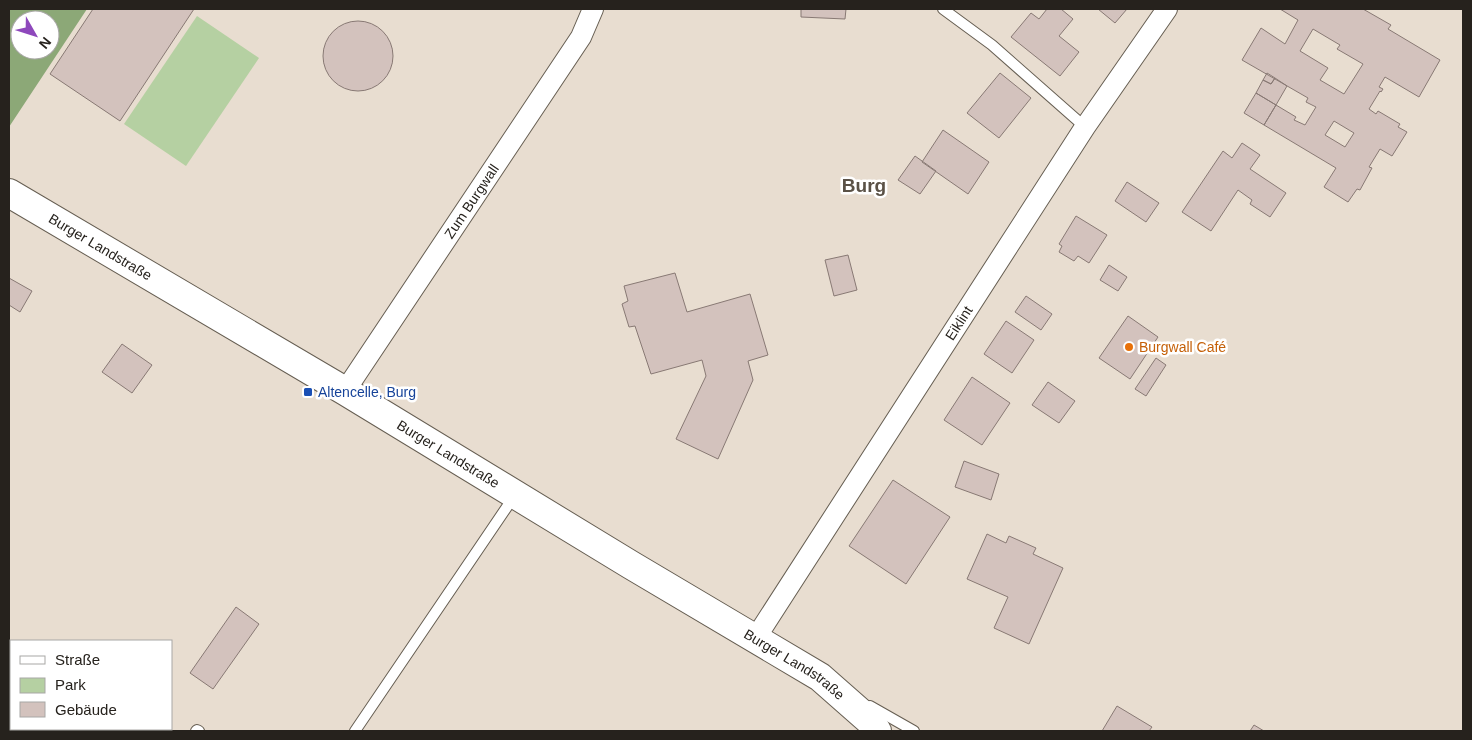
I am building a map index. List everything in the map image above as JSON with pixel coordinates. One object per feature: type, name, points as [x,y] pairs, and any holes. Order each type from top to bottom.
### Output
[{"type":"street","name":"Zum Burgwall","points":[[345,391],[582,37],[592,9]]},
{"type":"street","name":"Eiklint","points":[[755,639],[1085,126],[1167,9]]},
{"type":"street","name":"Burger Landstraße","points":[[9,193],[345,391],[820,677],[870,721],[877,731]]},
{"type":"lane","points":[[943,9],[992,45],[1085,126]]},
{"type":"lane","points":[[355,731],[515,494]]},
{"type":"lane","points":[[820,677],[914,731]]},
{"type":"green space","points":[[9,9],[87,9],[60,50],[60,10],[10,10],[10,60],[53,60],[9,127]]},
{"type":"green space","points":[[197,16],[259,58],[186,166],[124,124]]},
{"type":"building","points":[[93,9],[194,9],[120,121],[50,74]]},
{"type":"building","points":[[801,9],[846,9],[845,19],[801,17]]},
{"type":"building","points":[[1047,9],[1061,9],[1073,19],[1059,36],[1079,52],[1060,76],[1011,37],[1031,13],[1039,19]]},
{"type":"building","points":[[1098,9],[1127,9],[1115,23]]},
{"type":"building","points":[[1280,9],[1363,9],[1391,25],[1388,29],[1440,60],[1419,97],[1385,77],[1379,87],[1383,89],[1369,109],[1376,114],[1378,111],[1400,124],[1398,127],[1407,132],[1392,156],[1380,149],[1369,167],[1372,168],[1360,190],[1357,189],[1348,202],[1324,187],[1336,168],[1264,125],[1276,105],[1296,117],[1294,120],[1305,125],[1316,107],[1306,102],[1308,98],[1242,60],[1261,28],[1285,44],[1298,20]],"holes":[[[1313,29],[1340,45],[1337,49],[1363,64],[1344,94],[1320,80],[1328,68],[1300,51]],[[1334,121],[1354,133],[1345,147],[1325,135]]]},
{"type":"building","points":[[358,21],[371,24],[383,31],[390,43],[393,56],[390,69],[383,81],[371,88],[358,91],[345,88],[333,81],[326,69],[323,56],[326,43],[333,31],[345,24]]},
{"type":"building","points":[[1000,73],[1031,98],[999,138],[967,113]]},
{"type":"building","points":[[1267,73],[1275,78],[1271,84],[1263,80]]},
{"type":"building","points":[[1275,78],[1287,86],[1276,105],[1256,93],[1263,80],[1271,84]]},
{"type":"building","points":[[1256,93],[1276,105],[1264,125],[1244,113]]},
{"type":"building","points":[[943,130],[989,162],[968,194],[922,162]]},
{"type":"building","points":[[1242,143],[1260,155],[1250,169],[1286,193],[1270,217],[1250,204],[1252,200],[1238,190],[1211,231],[1182,212],[1223,151],[1232,158]]},
{"type":"building","points":[[915,156],[936,171],[920,194],[898,180]]},
{"type":"building","points":[[1127,182],[1159,203],[1146,222],[1115,201]]},
{"type":"building","points":[[1076,216],[1107,235],[1089,263],[1078,256],[1074,261],[1059,252],[1062,246],[1059,244]]},
{"type":"building","points":[[848,255],[857,290],[834,296],[825,260]]},
{"type":"building","points":[[1109,265],[1127,277],[1118,291],[1100,280]]},
{"type":"building","points":[[675,273],[687,312],[750,294],[768,355],[748,361],[753,380],[718,459],[676,439],[706,376],[702,360],[651,374],[635,326],[629,327],[622,304],[628,301],[624,286]]},
{"type":"building","points":[[9,278],[32,291],[20,312],[9,305]]},
{"type":"building","points":[[1026,296],[1052,314],[1041,330],[1015,312]]},
{"type":"building","name":"Burgwall Café","points":[[1128,316],[1158,337],[1130,379],[1099,358]]},
{"type":"building","points":[[1006,321],[1034,340],[1012,373],[984,354]]},
{"type":"building","points":[[122,344],[152,365],[132,393],[102,372]]},
{"type":"building","points":[[1156,358],[1166,365],[1146,396],[1135,389]]},
{"type":"building","points":[[972,377],[1010,403],[982,445],[944,420]]},
{"type":"building","points":[[1048,382],[1075,401],[1059,423],[1032,405]]},
{"type":"building","points":[[964,461],[999,474],[991,500],[955,487]]},
{"type":"building","points":[[893,480],[950,517],[906,584],[849,546]]},
{"type":"building","points":[[987,534],[1006,543],[1009,536],[1036,548],[1033,554],[1063,568],[1029,644],[994,628],[1008,597],[967,579]]},
{"type":"building","points":[[236,607],[259,624],[213,689],[190,673]]},
{"type":"building","points":[[1117,706],[1152,727],[1149,731],[1102,731]]},
{"type":"building","points":[[1254,725],[1264,731],[1250,731]]},
{"type":"place","name":"Burgwall Café","points":[[1129,347]]},
{"type":"place","name":"Altencelle, Burg","points":[[308,392]]},
{"type":"district","name":"Burg","points":[[864,185]]}]
